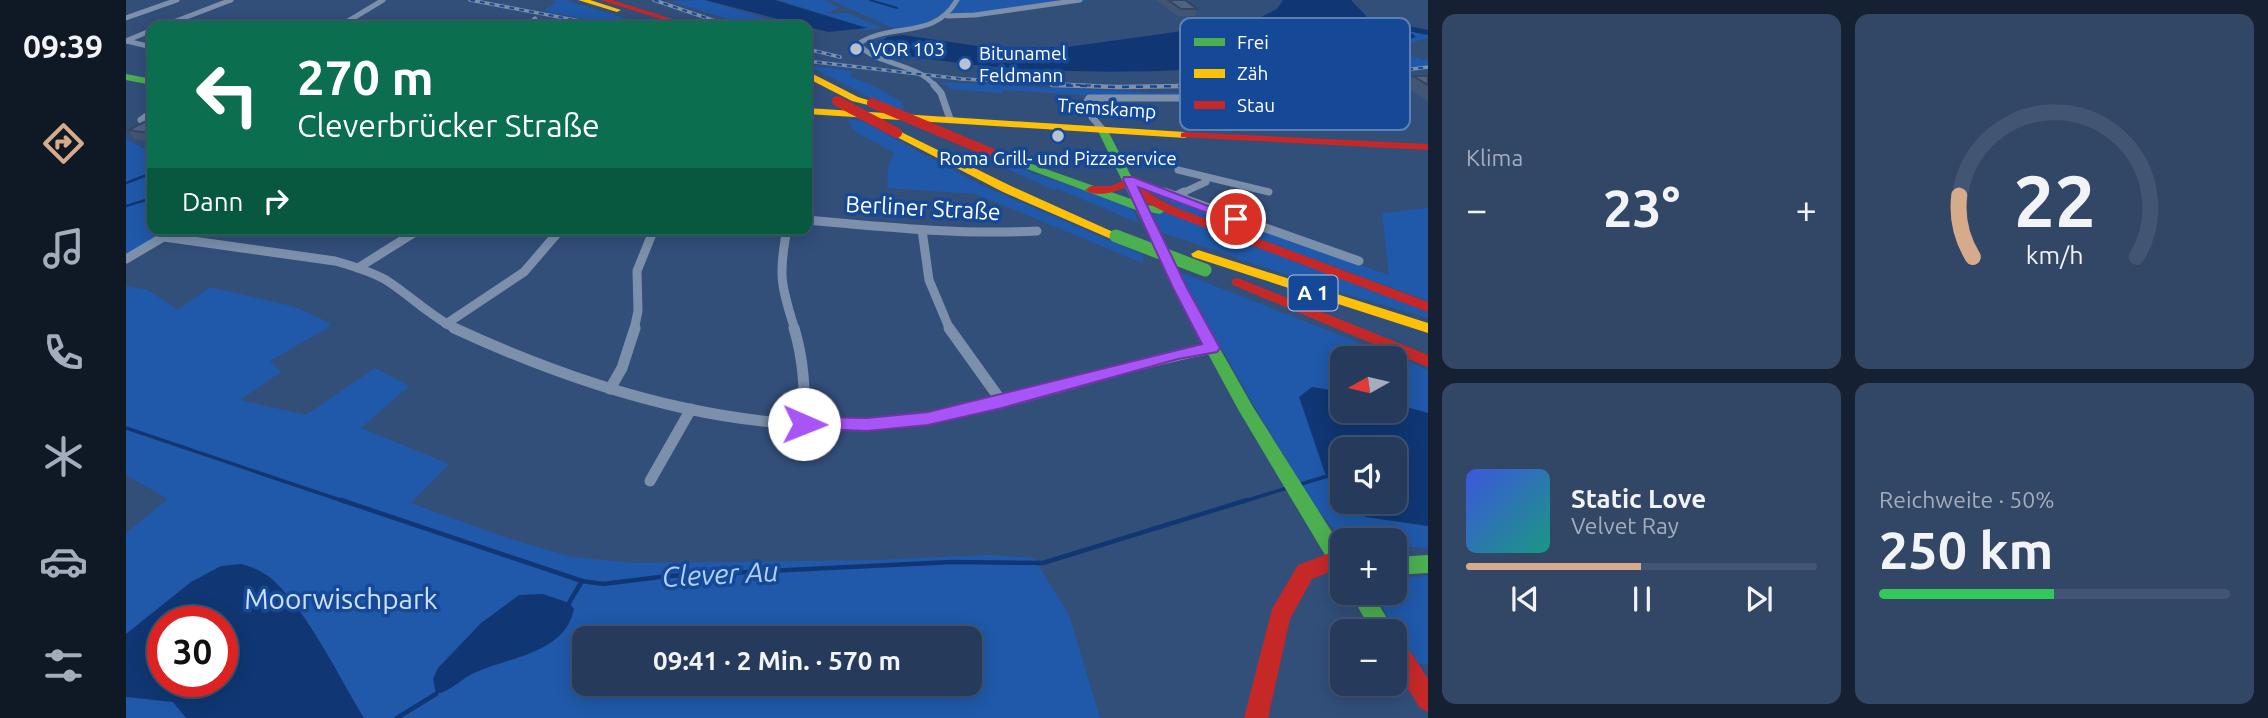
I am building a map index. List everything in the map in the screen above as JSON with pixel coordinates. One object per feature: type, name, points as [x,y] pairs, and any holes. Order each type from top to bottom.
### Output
[{"type":"main road","points":[[582,0],[652,21]]},
{"type":"main road","points":[[604,0],[674,21]]},
{"type":"main road","points":[[126,77],[147,81]]},
{"type":"main road","name":"A 1","points":[[812,77],[914,131],[1205,270],[1428,343]]},
{"type":"main road","name":"A 1","points":[[812,88],[1007,189],[1117,230],[1428,328]]},
{"type":"main road","points":[[855,99],[872,103],[996,155],[1143,208],[1173,204]]},
{"type":"main road","name":"Tremskamp","points":[[812,111],[1428,147]]},
{"type":"main road","points":[[1102,129],[1178,284],[1238,396],[1330,543]]},
{"type":"main road","points":[[1091,190],[1113,189],[1129,180]]},
{"type":"main road","points":[[1129,180],[1150,200],[1173,204],[1428,307]]},
{"type":"main road","points":[[1238,282],[1428,361]]},
{"type":"main road","points":[[1407,552],[1428,553]]},
{"type":"main road","points":[[1256,718],[1280,616],[1304,572],[1330,564]]},
{"type":"main road","points":[[1407,565],[1428,564]]},
{"type":"main road","points":[[1407,667],[1428,700]]},
{"type":"street","points":[[126,18],[177,0]]},
{"type":"street","points":[[176,21],[231,0]]},
{"type":"street","points":[[348,21],[383,0]]},
{"type":"street","points":[[947,16],[957,0]]},
{"type":"street","points":[[950,119],[941,94],[916,69],[858,46],[859,42],[869,37],[928,26],[947,16],[975,15],[1080,0]]},
{"type":"street","points":[[126,41],[147,32]]},
{"type":"street","points":[[126,41],[147,46]]},
{"type":"street","points":[[1102,129],[1090,114],[1086,100],[1089,98],[1180,98]]},
{"type":"street","points":[[141,120],[147,116]]},
{"type":"street","points":[[1178,170],[1205,179],[1221,180],[1269,192]]},
{"type":"street","points":[[1173,204],[1206,182],[1205,179]]},
{"type":"street","points":[[1173,204],[1359,261]]},
{"type":"street","name":"Berliner Straße","points":[[812,220],[922,230],[995,233],[1037,231]]},
{"type":"street","points":[[922,230],[924,271],[938,310],[951,335],[1002,402]]},
{"type":"street","points":[[126,259],[167,235]]},
{"type":"street","points":[[358,268],[410,235]]},
{"type":"street","points":[[446,324],[530,269],[549,249],[557,235]]},
{"type":"street","points":[[610,389],[622,368],[633,338],[638,311],[637,271],[652,235]]},
{"type":"street","points":[[786,235],[780,284],[801,352],[805,387],[804,424]]},
{"type":"street","points":[[164,237],[335,261],[358,268],[387,281],[408,299],[446,324],[548,367],[610,389],[691,409],[764,422],[867,424],[928,418],[1002,402],[1178,354],[1212,348]]},
{"type":"street","points":[[650,481],[691,409]]},
{"type":"green space","points":[[553,0],[565,0],[634,21],[595,21],[544,11],[557,2]]},
{"type":"green space","points":[[705,0],[773,21],[733,21],[670,1]]},
{"type":"green space","points":[[778,0],[826,0],[838,8],[827,14],[847,13],[883,28],[856,31],[866,28]]},
{"type":"green space","points":[[831,0],[1091,0],[965,15],[944,13],[925,24],[897,30]]},
{"type":"green space","points":[[1410,32],[1428,35],[1428,38],[1410,43]]},
{"type":"green space","points":[[1410,55],[1422,60],[1428,59],[1428,65],[1410,67]]},
{"type":"green space","points":[[812,66],[852,71],[851,77],[902,102],[905,113],[898,112]]},
{"type":"green space","points":[[936,82],[1180,92],[1180,96],[1084,95],[1002,90],[1002,93],[950,89],[947,85]]},
{"type":"green space","points":[[848,119],[862,121],[981,185],[1143,255],[1143,263],[976,194],[887,188],[888,169],[894,153],[853,130]]},
{"type":"green space","points":[[126,139],[147,150],[147,235],[158,235],[126,254]]},
{"type":"green space","points":[[964,149],[1128,206],[1134,211],[1139,223],[1058,189],[1054,190]]},
{"type":"green space","points":[[1148,191],[1239,225],[1389,275],[1382,213],[1428,208],[1428,301],[1182,211]]},
{"type":"green space","points":[[1170,213],[1428,312],[1428,318],[1325,288],[1161,232],[1153,214]]},
{"type":"green space","points":[[1177,271],[1367,346],[1330,346],[1330,390],[1312,387],[1326,476],[1330,480],[1330,514],[1363,514],[1366,517],[1428,526],[1428,548],[1407,547],[1407,528],[1333,528],[1316,507],[1267,428]]},
{"type":"green space","name":"Moorwischpark","points":[[126,286],[148,290],[178,310],[210,287],[295,307],[330,323],[327,328],[270,361],[281,372],[240,400],[306,415],[375,368],[409,386],[361,428],[449,464],[411,503],[507,538],[572,557],[633,563],[876,560],[990,555],[1034,558],[1069,615],[1100,718],[126,718],[126,533],[168,499],[126,475]]},
{"type":"green space","points":[[1407,362],[1428,370],[1428,413],[1407,407]]},
{"type":"green space","points":[[1428,576],[1428,664],[1419,664],[1407,645],[1407,619],[1390,619],[1381,605],[1407,605],[1407,577]]},
{"type":"shaded area","points":[[705,0],[775,0],[867,28],[828,32],[812,28],[812,21],[786,21]]},
{"type":"shaded area","points":[[1283,0],[1351,0],[1367,17],[1372,18],[1257,18],[1277,9]]},
{"type":"shaded area","points":[[1410,26],[1428,30],[1428,35],[1410,31]]},
{"type":"shaded area","points":[[1180,31],[1180,70],[1107,72],[983,66],[900,55],[875,47],[887,37],[902,35],[985,47],[1067,47]]},
{"type":"shaded area","points":[[1312,387],[1330,390],[1330,424],[1407,424],[1407,407],[1428,413],[1428,526],[1366,517],[1363,514],[1407,514],[1407,437],[1330,437],[1330,480],[1326,476],[1299,397]]},
{"type":"shaded area","points":[[241,564],[263,572],[287,595],[311,628],[364,718],[186,718],[173,702],[126,697],[126,634],[147,617],[147,697],[238,697],[238,606],[161,606],[191,582],[221,566]]},
{"type":"shaded area","points":[[543,594],[569,603],[574,609],[569,624],[559,636],[533,652],[474,673],[446,691],[436,694],[433,679],[438,668],[481,623],[519,595]]},
{"type":"building","points":[[1168,0],[1185,0],[1197,9],[1181,9]]},
{"type":"building","points":[[1413,76],[1428,76],[1428,85]]},
{"type":"building","points":[[147,120],[147,133],[128,130]]},
{"type":"waterway","points":[[870,0],[897,8]]},
{"type":"waterway","points":[[126,183],[147,175]]},
{"type":"waterway","points":[[126,206],[147,200]]},
{"type":"waterway","name":"Clever Au","points":[[126,428],[346,502]]},
{"type":"waterway","name":"Clever Au","points":[[1301,484],[1330,475]]},
{"type":"waterway","name":"Clever Au","points":[[1242,502],[1287,488]]},
{"type":"waterway","name":"Clever Au","points":[[341,500],[582,581]]},
{"type":"waterway","name":"Clever Au","points":[[582,581],[603,584],[668,576],[952,562],[1043,563],[1247,500]]},
{"type":"waterway","points":[[569,603],[582,581]]},
{"type":"waterway","points":[[397,718],[436,694]]},
{"type":"railway","points":[[470,0],[580,21]]},
{"type":"railway","points":[[654,0],[715,21]]},
{"type":"railway","points":[[812,50],[840,57]]},
{"type":"railway","points":[[812,62],[962,79],[1100,86]]},
{"type":"railway","points":[[1410,69],[1428,67]]},
{"type":"railway","points":[[1052,85],[1180,86]]},
{"type":"traffic: fast","points":[[126,77],[147,81]]},
{"type":"traffic: fast","points":[[1102,129],[1195,317],[1247,411],[1330,546]]},
{"type":"traffic: fast","points":[[996,155],[1143,208],[1160,210]]},
{"type":"traffic: fast","points":[[1116,236],[1205,270]]},
{"type":"traffic: fast","points":[[1407,565],[1428,564]]},
{"type":"traffic: fast","points":[[1367,605],[1376,619]]},
{"type":"traffic: slow","points":[[582,0],[617,10]]},
{"type":"traffic: slow","points":[[812,77],[855,99],[872,103]]},
{"type":"traffic: slow","points":[[812,111],[1185,135]]},
{"type":"traffic: slow","points":[[897,133],[1007,189],[1116,236]]},
{"type":"traffic: slow","points":[[1198,254],[1428,328]]},
{"type":"traffic: jam","points":[[604,0],[674,21]]},
{"type":"traffic: jam","points":[[837,101],[897,133]]},
{"type":"traffic: jam","points":[[872,103],[996,155]]},
{"type":"traffic: jam","points":[[1185,135],[1428,147]]},
{"type":"traffic: jam","points":[[1091,190],[1113,189],[1129,181],[1151,200],[1173,211],[1428,307]]},
{"type":"traffic: jam","points":[[1238,282],[1428,361]]},
{"type":"traffic: jam","points":[[1256,718],[1280,616],[1305,572],[1330,562]]},
{"type":"traffic: jam","points":[[1407,667],[1428,700]]},
{"type":"place","name":"VOR 103","points":[[856,49]]},
{"type":"place","name":"Bitunamel Feldmann","points":[[965,64]]},
{"type":"place","name":"Roma Grill- und Pizzaservice","points":[[1058,136]]},
{"type":"route","points":[[804,424],[867,424],[928,418],[1002,402],[1178,354],[1212,348],[1180,288],[1129,179],[1236,219]]}]
